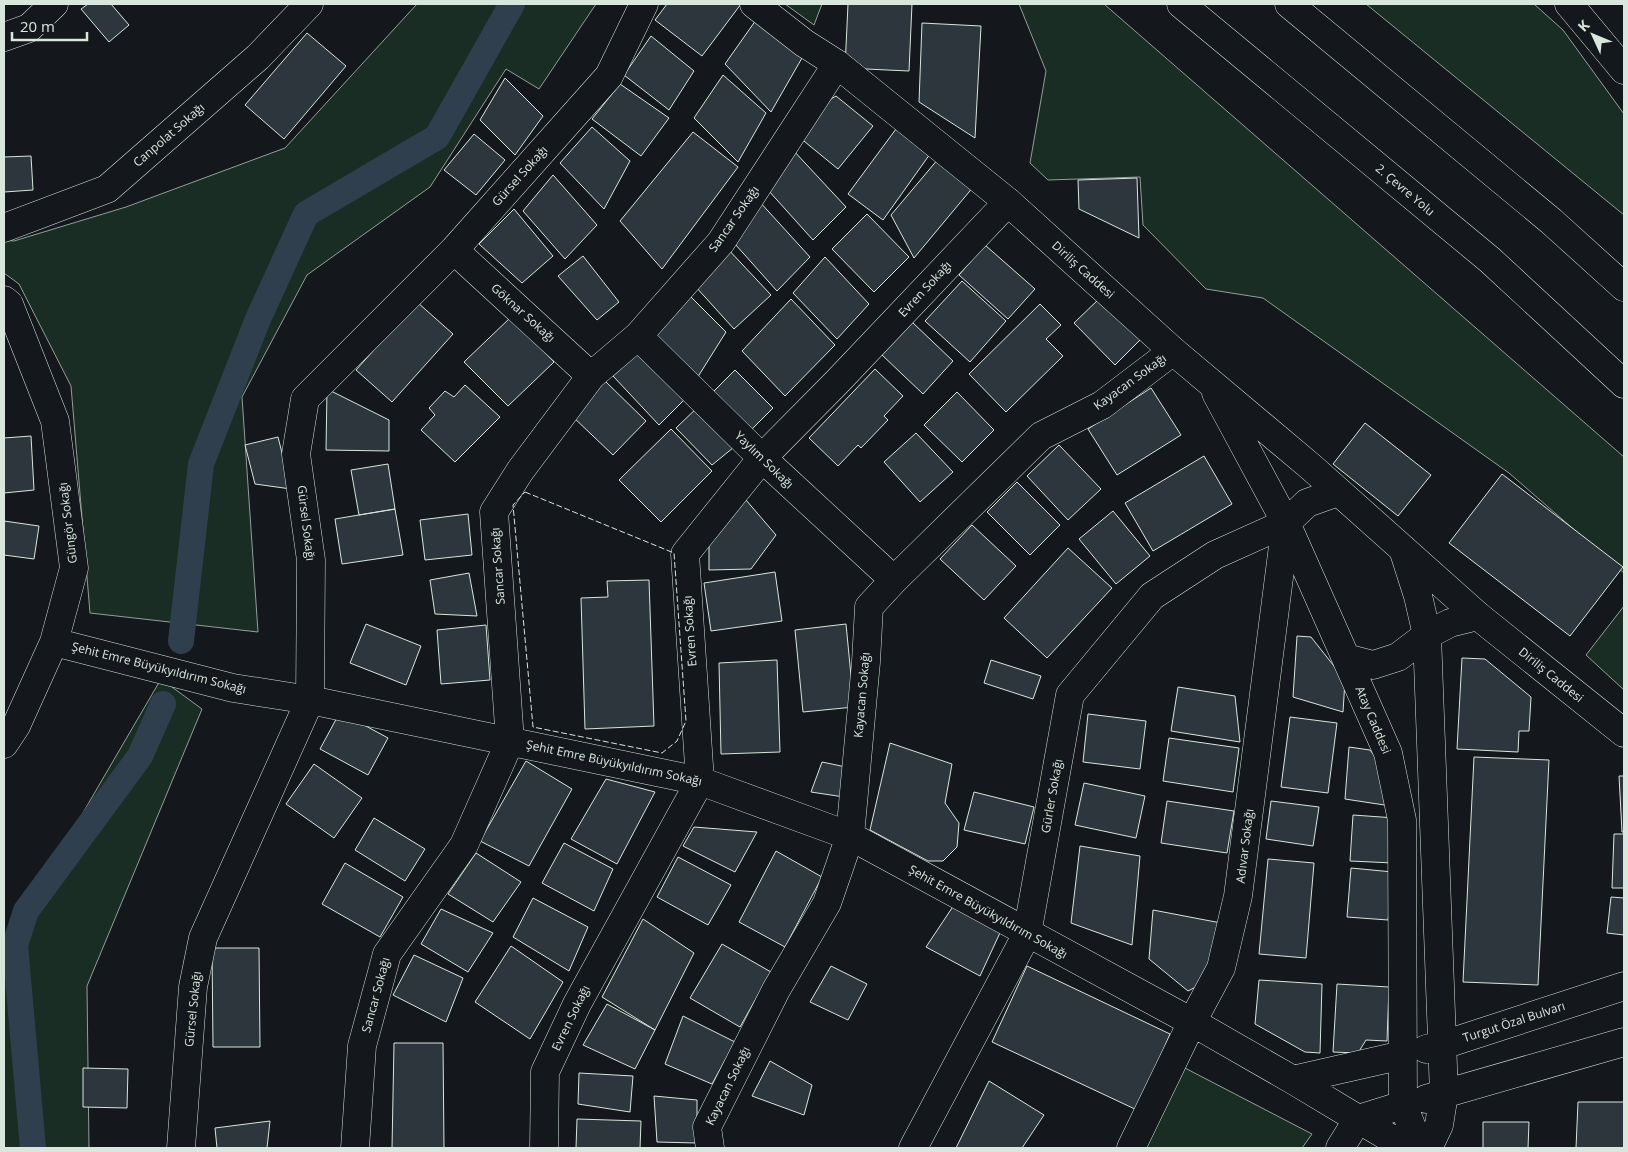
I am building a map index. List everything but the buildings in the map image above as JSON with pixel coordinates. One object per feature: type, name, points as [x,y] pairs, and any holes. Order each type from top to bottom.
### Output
[{"type":"main road","points":[[4,37],[29,28],[54,4]]},
{"type":"main road","name":"Canpolat Sokağı","points":[[4,228],[107,189],[258,58],[309,4]]},
{"type":"main road","name":"Gürsel Sokağı","points":[[181,1148],[193,987],[203,938],[310,700],[311,560],[296,454],[305,399],[454,250],[609,76],[644,4]]},
{"type":"main road","name":"Diriliş Caddesi","points":[[754,4],[804,43],[836,64],[1008,202],[1173,351],[1311,467],[1478,616],[1624,733]]},
{"type":"main road","name":"2. Çevre Yolu","points":[[1181,4],[1490,260],[1624,384]]},
{"type":"main road","points":[[1289,4],[1551,221],[1624,287]]},
{"type":"main road","points":[[1569,4],[1624,70]]},
{"type":"main road","name":"Sancar Sokağı","points":[[355,1148],[362,1046],[387,954],[464,845],[510,741],[494,512],[520,471],[591,376],[638,336],[721,242],[836,64]]},
{"type":"main road","name":"Evren Sokağı","points":[[544,1148],[545,1072],[577,1004],[700,781],[685,554],[762,458],[1008,202]]},
{"type":"main road","name":"Göknar Sokağı","points":[[454,250],[591,376]]},
{"type":"main road","name":"Güngör Sokağı","points":[[4,300],[9,304],[55,421],[74,568],[54,642],[16,726],[4,744]]},
{"type":"main road","name":"Yaylım Sokağı","points":[[638,336],[762,458],[894,580]]},
{"type":"main road","name":"Kayacan Sokağı","points":[[710,1148],[706,1126],[776,990],[827,904],[850,836],[866,662],[869,607],[894,580],[1041,436],[1102,405],[1173,351]]},
{"type":"main road","name":"Atay Caddesi","points":[[1210,382],[1286,523],[1388,754],[1402,820],[1403,1106],[1420,1148]]},
{"type":"main road","name":"Gürler Sokağı","points":[[913,1148],[1027,934],[1070,695],[1152,596],[1215,555],[1286,523],[1307,503],[1338,492]]},
{"type":"main road","name":"Adıvar Sokağı","points":[[1131,1148],[1192,1022],[1222,968],[1238,896],[1286,523]]},
{"type":"main road","points":[[1402,549],[1418,596],[1427,635],[1444,1094],[1439,1125],[1428,1148]]},
{"type":"main road","points":[[1346,658],[1373,665],[1398,657],[1427,635],[1450,623],[1478,616]]},
{"type":"main road","name":"Şehit Emre Büyükyıldırım Sokağı","points":[[54,642],[233,688],[310,700],[700,781],[850,836],[1027,934],[1192,1022],[1294,1080],[1407,1148]]},
{"type":"main road","name":"Turgut Özal Bulvarı","points":[[1402,1055],[1443,1045],[1624,986]]},
{"type":"main road","points":[[1340,1148],[1358,1119],[1624,1042]]},
{"type":"main road","points":[[1294,1080],[1402,1055]]},
{"type":"green space","points":[[417,4],[596,4],[539,89],[506,69],[430,187],[307,275],[242,397],[258,632],[90,613],[71,386],[19,284],[4,273],[4,240],[14,241],[126,207],[285,148]]},
{"type":"green space","points":[[785,4],[822,4],[814,25]]},
{"type":"green space","points":[[1019,4],[1104,4],[1624,457],[1624,573],[1509,473],[1263,298],[1206,289],[1143,225],[1140,177],[1048,180],[1030,163],[1046,71]]},
{"type":"green space","points":[[1366,4],[1534,4],[1563,30],[1624,114],[1624,215]]},
{"type":"green space","points":[[1624,606],[1624,690],[1586,655]]},
{"type":"green space","points":[[161,679],[202,709],[87,986],[89,1148],[4,1148],[4,948]]},
{"type":"green space","points":[[1183,1067],[1312,1134],[1302,1148],[1144,1148]]},
{"type":"waterway","points":[[181,641],[201,464],[258,319],[306,214],[437,137],[512,4]]},
{"type":"waterway","points":[[33,1148],[15,945],[26,911],[140,756],[163,704]]},
{"type":"fence","points":[[525,492],[674,553],[686,721],[677,741],[662,753],[533,727],[513,505],[525,492]]}]
